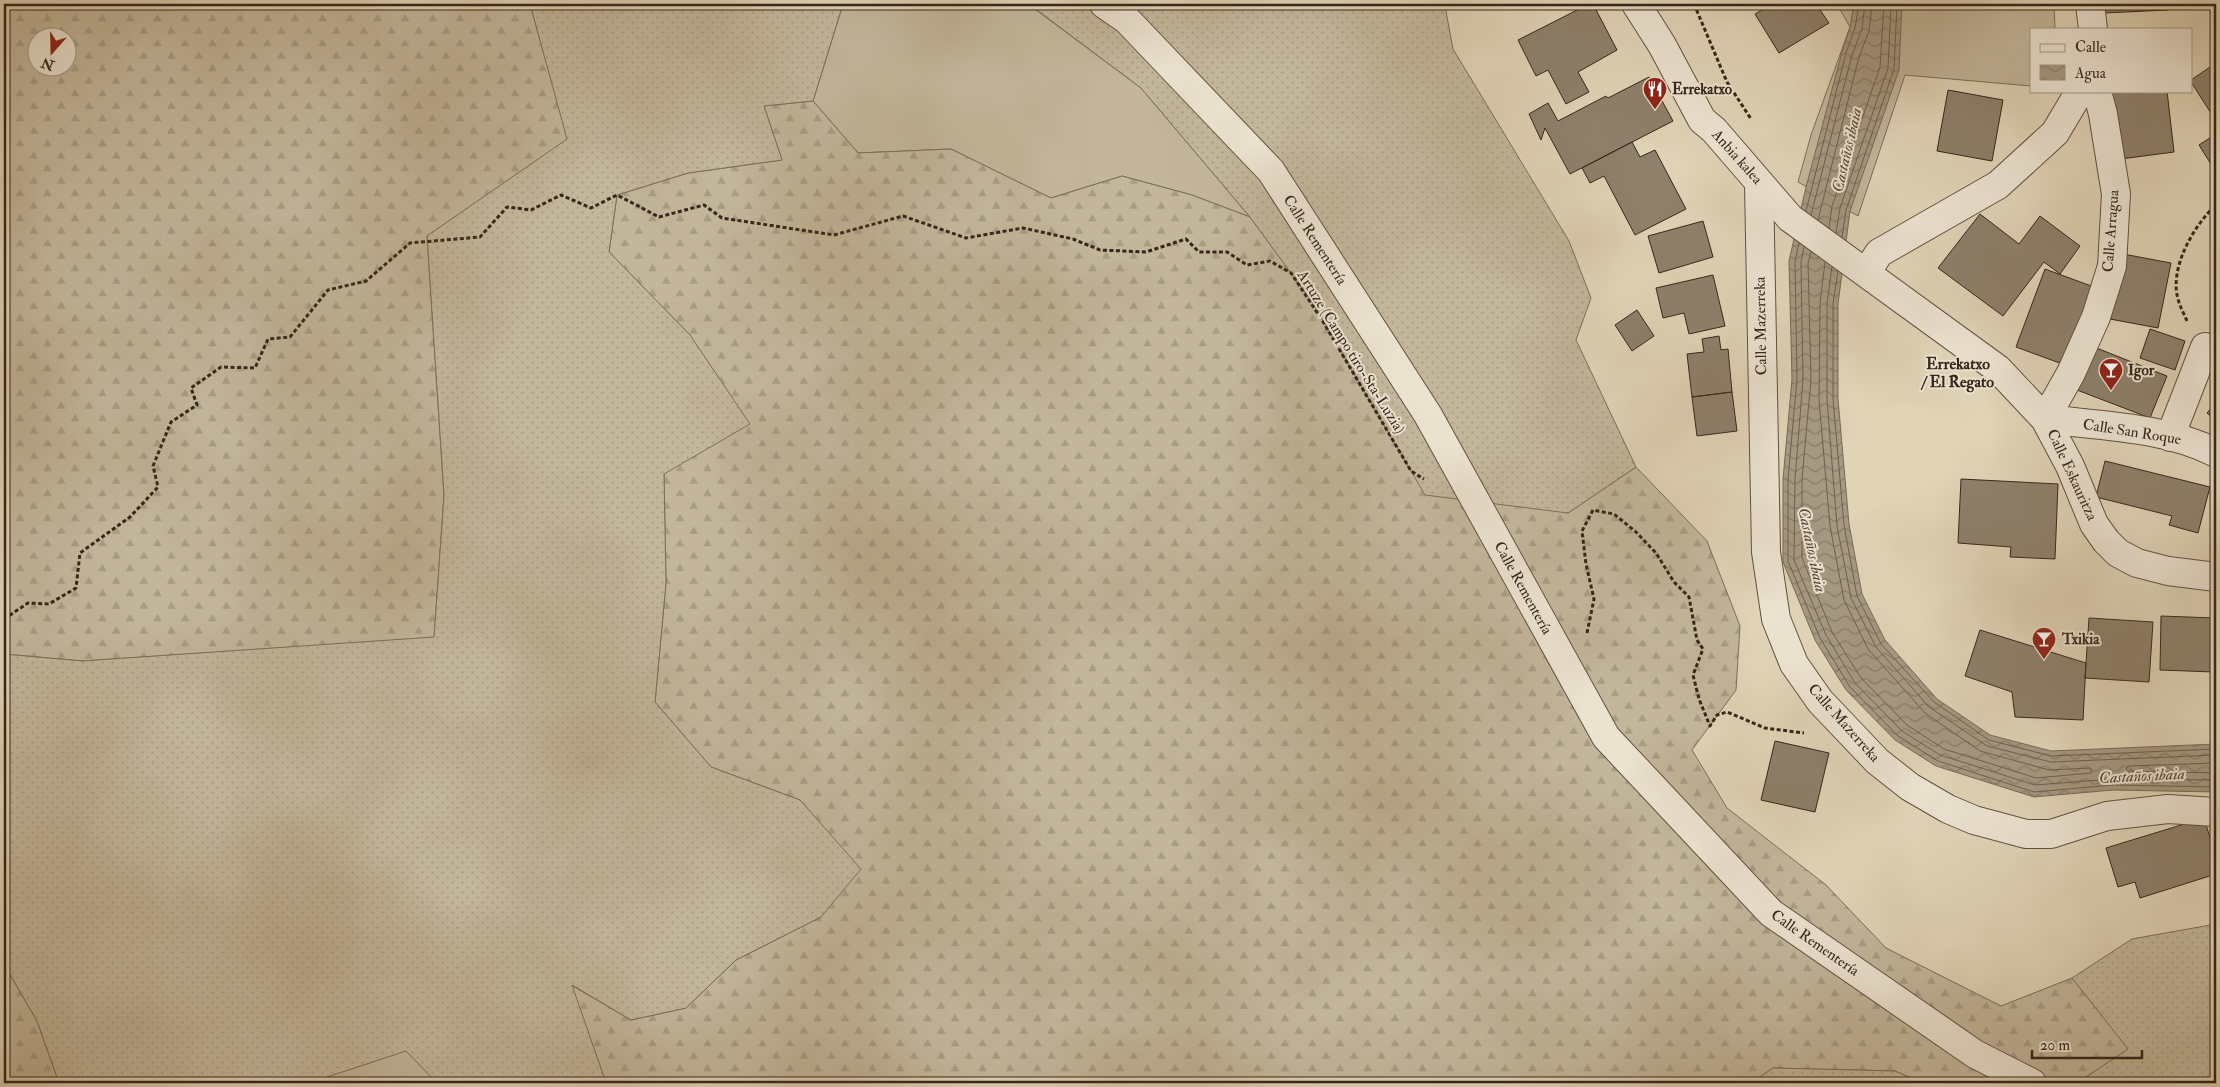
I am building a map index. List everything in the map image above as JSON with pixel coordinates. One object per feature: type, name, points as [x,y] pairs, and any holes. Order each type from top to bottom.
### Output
[{"type":"street","name":"Calle Rementería","points":[[1104,4],[1127,20],[1271,171],[1428,416],[1606,737],[1771,913],[1975,1054],[2032,1083]]},
{"type":"street","name":"Anbia kalea","points":[[1636,4],[1662,45],[1702,120],[1714,130],[1790,218],[1870,275]]},
{"type":"street","points":[[2090,4],[2093,28]]},
{"type":"street","points":[[1870,275],[1879,253],[1998,185],[2055,133],[2079,92]]},
{"type":"street","name":"Calle Arragua","points":[[2045,419],[2071,373],[2096,317],[2112,266],[2116,194],[2103,114],[2096,92]]},
{"type":"street","name":"Calle Mazerreka","points":[[1759,184],[1766,552],[1776,619],[1794,664],[1820,701],[1877,761],[1910,787],[1948,809],[1974,820],[2026,834],[2051,834],[2107,816],[2168,809],[2216,812]]},
{"type":"street","name":"Calle Eskauritza","points":[[1870,275],[1998,369],[2045,419],[2070,466],[2094,524],[2106,541],[2118,552],[2137,562],[2168,571],[2216,577]]},
{"type":"street","points":[[2170,437],[2205,347]]},
{"type":"street","name":"Calle San Roque","points":[[2045,419],[2170,437],[2195,442],[2216,453]]},
{"type":"path","points":[[1694,4],[1727,82],[1753,122]]},
{"type":"path","name":"Artuze (Campo tiro-Sta-Luzia)","points":[[4,618],[28,604],[49,604],[76,588],[80,553],[130,517],[158,487],[153,466],[171,422],[197,405],[191,388],[220,367],[255,368],[268,338],[290,337],[328,290],[366,281],[410,243],[480,236],[507,207],[531,210],[561,195],[591,208],[617,195],[659,217],[704,205],[722,218],[834,235],[904,216],[966,238],[1023,228],[1073,239],[1100,250],[1146,252],[1186,239],[1199,252],[1227,252],[1246,265],[1270,261],[1291,273],[1322,320],[1411,471],[1427,481]]},
{"type":"path","points":[[2205,347],[2188,322],[2177,298],[2177,271],[2189,237],[2216,204]]},
{"type":"path","points":[[1586,641],[1594,599],[1586,564],[1582,531],[1593,510],[1614,514],[1636,532],[1656,553],[1674,582],[1689,597],[1697,640],[1703,649],[1693,675],[1699,699],[1710,726],[1717,715],[1727,712],[1765,728],[1803,732],[1809,738]]},
{"type":"green space","points":[[4,4],[530,4],[568,139],[427,236],[444,495],[434,638],[82,661],[4,654]]},
{"type":"green space","points":[[530,4],[843,4],[813,101],[764,106],[782,160],[688,173],[617,195],[609,252],[690,335],[750,424],[664,474],[666,583],[655,702],[711,767],[800,800],[861,869],[821,917],[736,960],[686,1008],[631,1020],[572,985],[606,1083],[437,1083],[406,1051],[309,1083],[59,1083],[37,1021],[4,964],[4,654],[82,661],[434,637],[444,495],[427,236],[567,139]]},
{"type":"green space","points":[[843,4],[1028,4],[1141,88],[1250,217],[1192,195],[1122,176],[1051,198],[951,149],[858,153],[813,101]]},
{"type":"green space","points":[[1029,4],[1441,4],[1445,6],[1453,49],[1569,241],[1591,298],[1576,340],[1636,467],[1568,513],[1425,495],[1312,302],[1250,217],[1141,88]]},
{"type":"green space","points":[[1837,4],[2054,4],[2055,28],[2030,28],[2030,86],[1905,75],[1858,216],[1798,182],[1811,135],[1850,27]]},
{"type":"green space","points":[[813,101],[858,153],[951,149],[1051,198],[1122,176],[1192,195],[1250,217],[1312,302],[1411,471],[1568,513],[1636,467],[1707,541],[1740,626],[1736,690],[1692,750],[1727,808],[1826,885],[1886,948],[2001,1006],[2072,978],[2129,1049],[2077,1083],[1922,1083],[1895,1071],[1773,1068],[1751,1083],[606,1083],[571,985],[631,1020],[686,1008],[736,960],[821,917],[800,800],[711,767],[655,702],[666,583],[664,474],[690,335],[609,252],[617,195],[688,173],[782,160],[764,106]]},
{"type":"green space","points":[[2216,924],[2216,1083],[2077,1083],[2128,1049],[2072,978],[2132,939]]},
{"type":"green space","points":[[4,964],[37,1021],[59,1083],[4,1083]]},
{"type":"green space","points":[[406,1050],[437,1083],[309,1083],[314,1081]]},
{"type":"green space","points":[[1773,1068],[1895,1071],[1922,1083],[1751,1083]]},
{"type":"water","name":"Castaños ibaia","points":[[1854,4],[1902,4],[1899,70],[1850,211],[1838,304],[1838,399],[1849,524],[1862,594],[1885,640],[1937,699],[1990,735],[2051,751],[2216,744],[2216,792],[2113,790],[2034,797],[1936,766],[1895,740],[1846,690],[1815,640],[1783,562],[1783,479],[1792,379],[1789,261],[1806,187],[1850,27]]},
{"type":"building","points":[[1589,4],[1593,4],[1617,50],[1578,72],[1589,92],[1566,104],[1548,70],[1536,76],[1518,40]]},
{"type":"building","points":[[1772,4],[1816,4],[1829,23],[1779,53],[1755,14]]},
{"type":"building","points":[[2104,4],[2168,4],[2168,10],[2104,13]]},
{"type":"building","points":[[2216,63],[2216,121],[2192,84],[2192,79]]},
{"type":"building","points":[[1649,77],[1673,121],[1570,174],[1545,128],[1541,140],[1529,114],[1548,103],[1558,121],[1606,96],[1608,98]]},
{"type":"building","points":[[1948,90],[2003,100],[1992,161],[1937,151]]},
{"type":"building","points":[[2112,92],[2167,92],[2174,152],[2121,159]]},
{"type":"building","points":[[2216,134],[2216,172],[2199,145]]},
{"type":"building","points":[[1632,142],[1640,157],[1655,150],[1686,209],[1635,235],[1604,176],[1590,183],[1582,168]]},
{"type":"building","points":[[1980,214],[2019,244],[2040,216],[2080,246],[2060,274],[2044,262],[2003,316],[1938,268]]},
{"type":"building","points":[[1703,221],[1713,257],[1659,273],[1648,236]]},
{"type":"building","points":[[2123,254],[2171,263],[2158,328],[2110,319]]},
{"type":"building","points":[[2045,269],[2094,287],[2065,365],[2016,347]]},
{"type":"building","points":[[1713,275],[1725,326],[1689,334],[1684,313],[1663,318],[1656,288]]},
{"type":"building","points":[[1637,310],[1654,336],[1632,351],[1615,325]]},
{"type":"building","points":[[2150,329],[2185,341],[2175,370],[2140,358]]},
{"type":"building","points":[[1719,336],[1721,350],[1728,349],[1732,392],[1692,397],[1687,354],[1704,352],[1702,339]]},
{"type":"building","points":[[2094,347],[2167,376],[2150,418],[2077,390]]},
{"type":"building","points":[[1732,392],[1737,431],[1697,436],[1692,397]]},
{"type":"building","points":[[2216,403],[2216,421],[2207,413]]},
{"type":"building","points":[[2105,461],[2210,487],[2198,533],[2169,525],[2172,516],[2096,497]]},
{"type":"building","points":[[1961,479],[2058,484],[2055,559],[2010,557],[2011,547],[1958,543]]},
{"type":"building","points":[[2161,616],[2215,618],[2214,672],[2160,670]]},
{"type":"building","points":[[2089,618],[2153,622],[2149,682],[2085,678]]},
{"type":"building","points":[[1980,630],[2086,663],[2083,720],[2015,717],[2012,692],[1965,676]]},
{"type":"building","points":[[1775,741],[1829,753],[1815,812],[1761,800]]},
{"type":"building","points":[[2204,818],[2216,857],[2216,874],[2140,898],[2135,882],[2118,887],[2106,848]]},
{"type":"place","name":"Errekatxo","points":[[1655,110]]},
{"type":"place","name":"Igor","points":[[2111,391]]},
{"type":"place","name":"Txikia","points":[[2044,660]]},
{"type":"district","name":"Errekatxo / El Regato","points":[[1958,373]]}]
